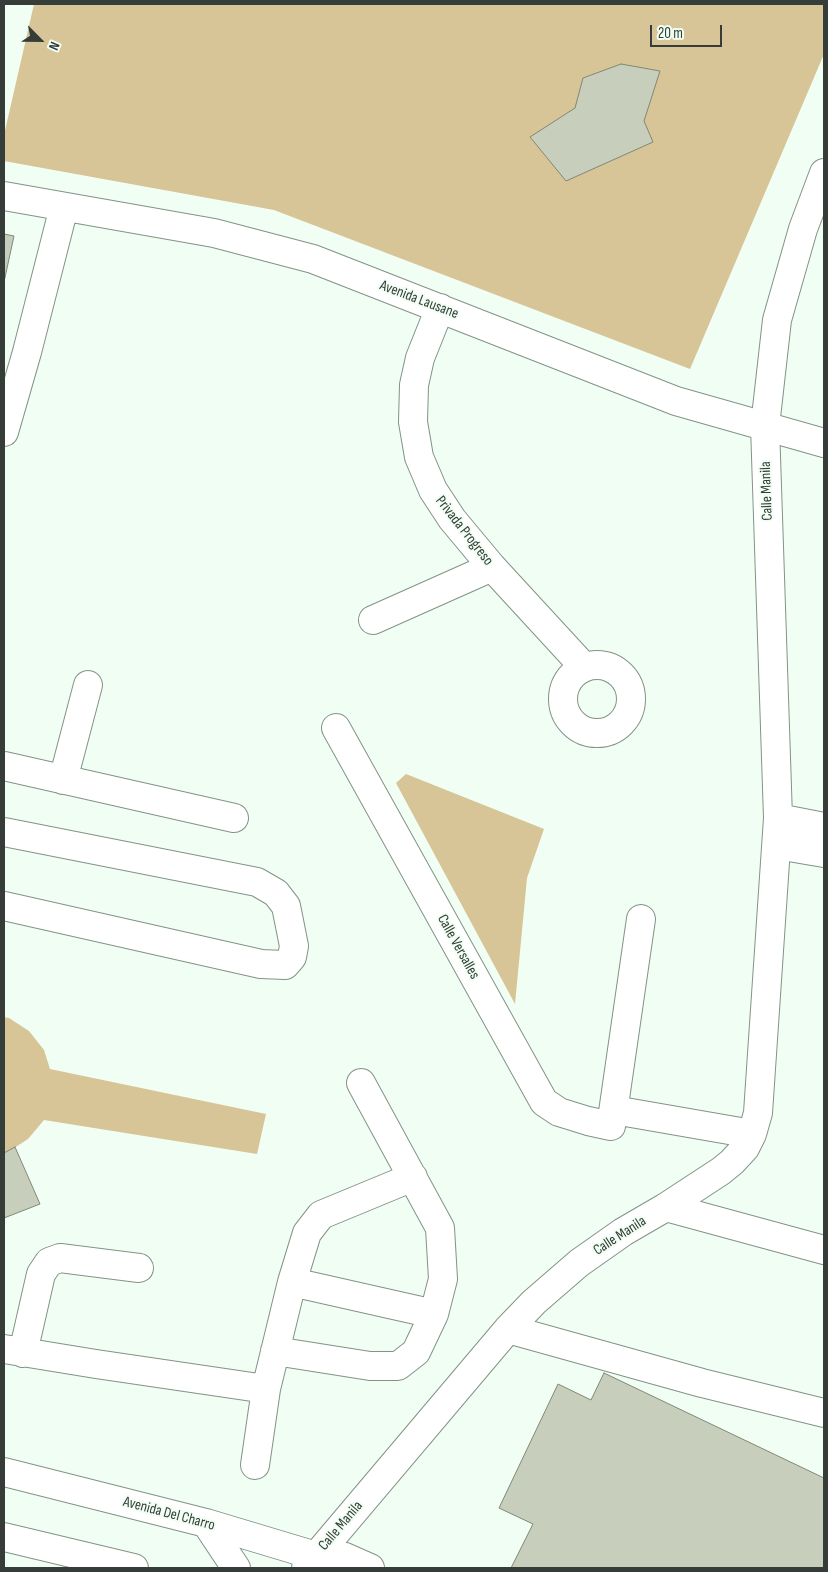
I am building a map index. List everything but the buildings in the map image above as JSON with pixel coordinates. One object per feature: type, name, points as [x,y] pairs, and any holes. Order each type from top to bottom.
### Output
[{"type":"street","name":"Calle Manila","points":[[317,1564],[508,1329],[552,1286],[579,1263],[623,1232],[721,1171],[732,1162],[748,1141],[758,1113],[778,818],[765,426],[777,320],[803,230],[824,173]]},
{"type":"street","name":"Avenida Lausane","points":[[4,196],[214,233],[313,259],[676,401],[824,443]]},
{"type":"street","points":[[4,432],[27,352],[64,207]]},
{"type":"street","name":"Privada Progreso","points":[[440,308],[420,358],[414,384],[413,422],[419,457],[433,490],[452,519],[492,567],[584,667]]},
{"type":"street","points":[[373,620],[492,567]]},
{"type":"street","points":[[63,780],[88,685]]},
{"type":"street","name":"Calle Versalles","points":[[336,728],[544,1102],[559,1112],[574,1118],[612,1118],[748,1141]]},
{"type":"street","points":[[4,766],[234,818]]},
{"type":"street","points":[[778,818],[824,827]]},
{"type":"street","points":[[4,832],[257,882],[276,893],[286,906],[294,946],[292,957],[285,965],[261,964],[4,906]]},
{"type":"street","points":[[777,844],[824,853]]},
{"type":"street","points":[[612,1118],[641,919]]},
{"type":"street","points":[[275,1351],[370,1366],[398,1366],[416,1352],[434,1314],[443,1279],[440,1228],[361,1083]]},
{"type":"street","points":[[255,1465],[266,1389],[292,1282],[307,1233],[321,1215],[413,1177]]},
{"type":"street","points":[[666,1207],[824,1250]]},
{"type":"street","points":[[139,1268],[60,1258],[49,1262],[40,1274],[13,1351],[266,1389]]},
{"type":"street","points":[[292,1282],[434,1314]]},
{"type":"street","points":[[508,1329],[693,1380],[812,1410],[824,1430]]},
{"type":"street","name":"Avenida Del Charro","points":[[4,1472],[206,1523],[317,1564]]},
{"type":"street","points":[[206,1523],[236,1568]]},
{"type":"street","points":[[4,1537],[134,1568]]},
{"type":"street","points":[[317,1564],[345,1557],[370,1568]]},
{"type":"shaded area","points":[[34,4],[824,4],[824,54],[690,369],[274,210],[4,161],[4,135]]},
{"type":"shaded area","points":[[406,774],[544,829],[527,878],[515,1004],[396,783]]},
{"type":"shaded area","points":[[4,1017],[9,1018],[29,1031],[44,1050],[50,1069],[266,1114],[257,1154],[44,1120],[28,1139],[4,1153]]}]
